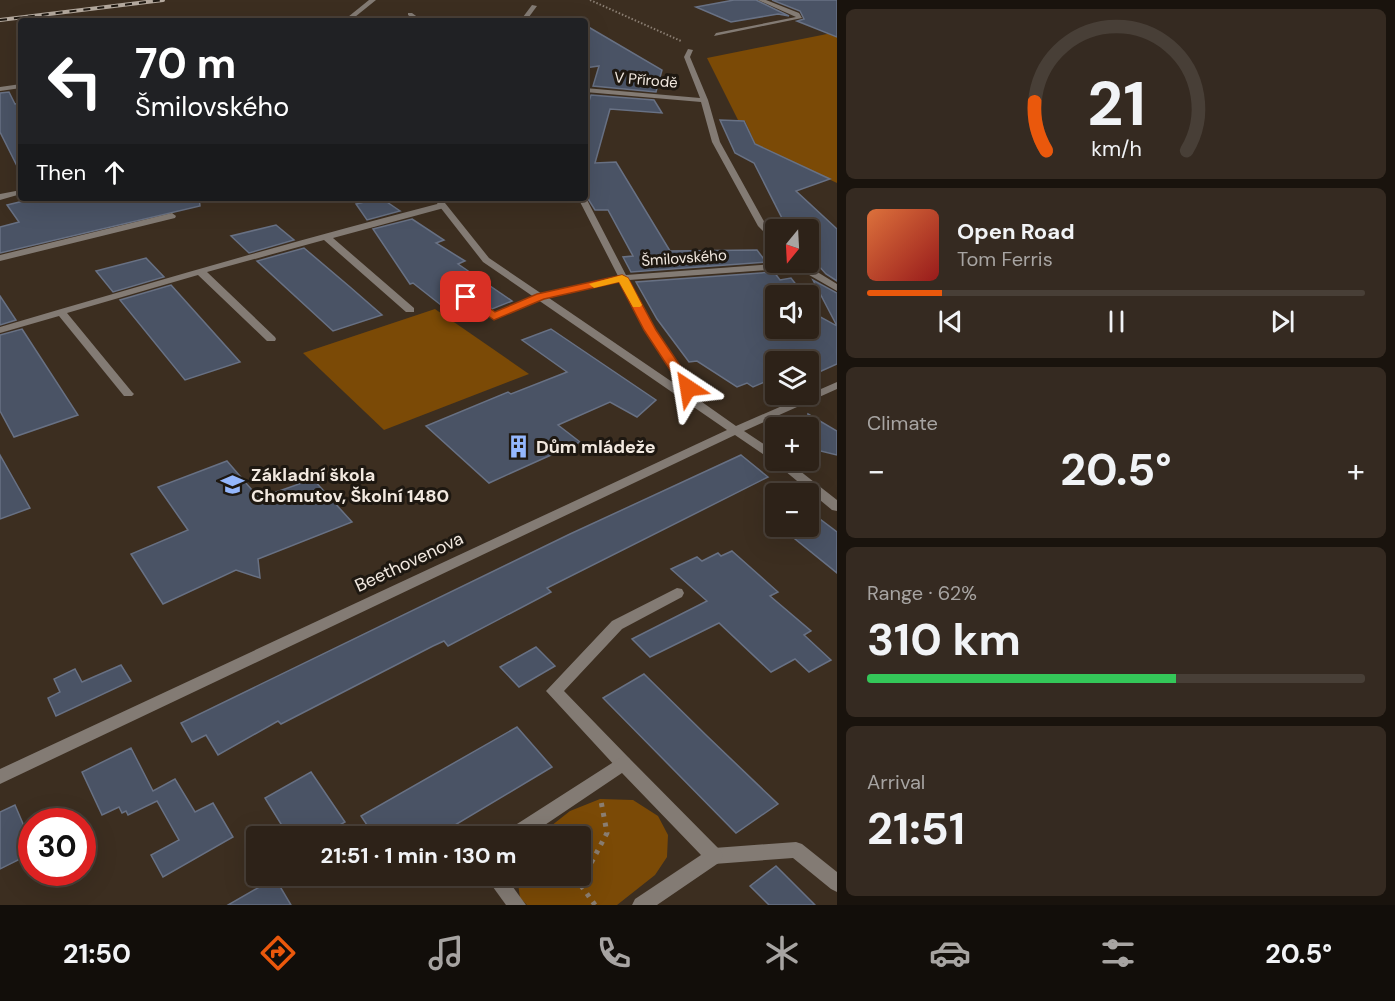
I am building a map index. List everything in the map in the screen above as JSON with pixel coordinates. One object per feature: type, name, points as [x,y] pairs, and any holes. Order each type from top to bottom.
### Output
[{"type":"street","points":[[349,18],[373,0]]},
{"type":"street","points":[[716,34],[799,18],[797,14],[761,0]]},
{"type":"street","points":[[525,18],[534,6]]},
{"type":"street","points":[[410,14],[416,18]]},
{"type":"street","points":[[690,50],[687,57],[704,100],[716,142],[765,229]]},
{"type":"street","points":[[0,89],[18,86]]},
{"type":"street","name":"V Přírodě","points":[[588,90],[704,100]]},
{"type":"street","points":[[0,197],[18,193]]},
{"type":"street","points":[[584,201],[650,330],[701,407]]},
{"type":"street","points":[[0,330],[439,202],[486,260],[765,451]]},
{"type":"street","points":[[0,258],[172,216]]},
{"type":"street","points":[[325,236],[410,310]]},
{"type":"street","name":"Šmilovského","points":[[466,297],[494,317],[540,297],[622,278],[765,266]]},
{"type":"street","points":[[200,271],[271,339]]},
{"type":"street","points":[[811,273],[837,288]]},
{"type":"street","points":[[60,311],[128,394]]},
{"type":"street","name":"Beethovenova","points":[[0,777],[837,385]]},
{"type":"street","points":[[792,471],[837,507]]},
{"type":"street","points":[[677,593],[617,625],[554,691],[714,856]]},
{"type":"street","points":[[528,826],[623,763]]},
{"type":"street","points":[[641,905],[714,856],[796,850],[837,882]]},
{"type":"street","points":[[502,886],[516,905]]},
{"type":"path","points":[[590,0],[682,42],[690,50]]},
{"type":"path","points":[[591,863],[608,833],[596,781]]},
{"type":"path","points":[[581,886],[595,905]]},
{"type":"shaded area","points":[[837,32],[837,183],[756,145],[745,121],[738,120],[707,58]]},
{"type":"shaded area","points":[[435,309],[529,374],[384,430],[303,353]]},
{"type":"shaded area","points":[[600,799],[633,800],[658,816],[668,835],[667,857],[655,875],[617,905],[527,905],[520,898],[518,886],[591,886],[591,826],[551,826],[570,811]]},
{"type":"building","points":[[734,0],[756,0],[789,16],[778,14],[731,22],[696,7]]},
{"type":"building","points":[[772,0],[837,0],[837,37],[797,21],[804,19],[800,11]]},
{"type":"building","points":[[588,27],[662,70],[656,92],[593,86],[599,66],[588,68]]},
{"type":"building","points":[[9,92],[15,104],[18,104],[18,168],[0,132],[0,93]]},
{"type":"building","points":[[591,95],[654,100],[662,113],[610,109],[595,163],[616,162],[670,251],[757,250],[765,262],[631,272],[623,257],[633,256],[608,210],[595,210],[588,199],[588,104]]},
{"type":"building","points":[[720,120],[744,121],[755,144],[830,179],[796,191],[837,229],[837,281],[819,266],[819,219],[782,219],[754,163],[735,153]]},
{"type":"building","points":[[24,201],[199,201],[200,206],[0,253],[0,227],[19,222],[7,205]]},
{"type":"building","points":[[385,201],[400,211],[367,220],[356,204]]},
{"type":"building","points":[[412,219],[444,240],[436,243],[465,261],[458,264],[512,301],[492,309],[465,292],[459,299],[480,313],[460,320],[413,283],[410,284],[373,229]]},
{"type":"building","points":[[276,225],[294,240],[249,253],[231,236]]},
{"type":"building","points":[[304,248],[382,315],[333,331],[257,261]]},
{"type":"building","points":[[146,258],[164,277],[113,292],[96,271]]},
{"type":"building","points":[[765,273],[775,273],[780,280],[791,278],[796,285],[765,285],[765,339],[819,339],[819,316],[837,326],[837,364],[819,372],[819,351],[765,351],[765,382],[753,387],[747,383],[737,387],[697,361],[689,362],[657,319],[636,282]]},
{"type":"building","points":[[813,280],[837,293],[837,326],[819,292],[819,285],[816,285]]},
{"type":"building","points":[[171,285],[240,362],[185,380],[120,300]]},
{"type":"building","points":[[0,296],[16,320],[0,325]]},
{"type":"building","points":[[22,329],[78,415],[14,437],[0,411],[0,335]]},
{"type":"building","points":[[551,329],[656,400],[637,417],[610,402],[558,425],[580,442],[489,483],[426,426],[508,392],[511,394],[567,372],[522,340]]},
{"type":"building","points":[[819,420],[837,431],[837,455],[819,451]]},
{"type":"building","points":[[0,455],[30,508],[0,519]]},
{"type":"building","points":[[741,455],[768,477],[547,588],[551,592],[448,646],[444,641],[433,646],[281,724],[278,721],[218,755],[206,735],[192,742],[181,723],[570,534]]},
{"type":"building","points":[[227,461],[259,498],[313,479],[352,522],[258,559],[260,578],[236,570],[163,604],[131,554],[188,530],[158,487]]},
{"type":"building","points":[[819,518],[837,532],[837,573],[793,537],[819,537]]},
{"type":"building","points":[[732,551],[778,592],[770,596],[811,631],[804,635],[831,660],[809,672],[795,659],[771,672],[719,623],[650,657],[632,639],[707,601],[671,569],[697,557],[702,561],[718,553],[721,556]]},
{"type":"building","points":[[536,647],[555,666],[519,687],[500,667]]},
{"type":"building","points":[[121,665],[131,681],[56,716],[48,698],[60,692],[54,679],[75,669],[82,682]]},
{"type":"building","points":[[644,674],[778,804],[736,833],[603,698]]},
{"type":"building","points":[[517,727],[552,767],[453,826],[368,826],[361,816]]},
{"type":"building","points":[[131,748],[153,791],[175,779],[195,812],[213,803],[233,837],[163,877],[151,855],[179,840],[157,801],[128,815],[126,811],[122,813],[119,807],[102,815],[82,772]]},
{"type":"building","points":[[311,772],[345,822],[338,826],[282,826],[265,798]]},
{"type":"building","points":[[15,805],[18,812],[18,860],[0,869],[0,812]]},
{"type":"building","points":[[776,866],[815,905],[769,905],[750,886]]},
{"type":"building","points":[[261,886],[280,886],[291,905],[228,905]]},
{"type":"railway","points":[[0,20],[163,0]]},
{"type":"slow traffic","points":[[594,284],[622,278],[637,305]]},
{"type":"place","name":"Dům mládeže","points":[[518,447]]},
{"type":"place","name":"Základní škola Chomutov, Školní 1480","points":[[233,485]]},
{"type":"route","points":[[466,297],[494,317],[540,297],[622,278],[650,330],[688,388]]}]
